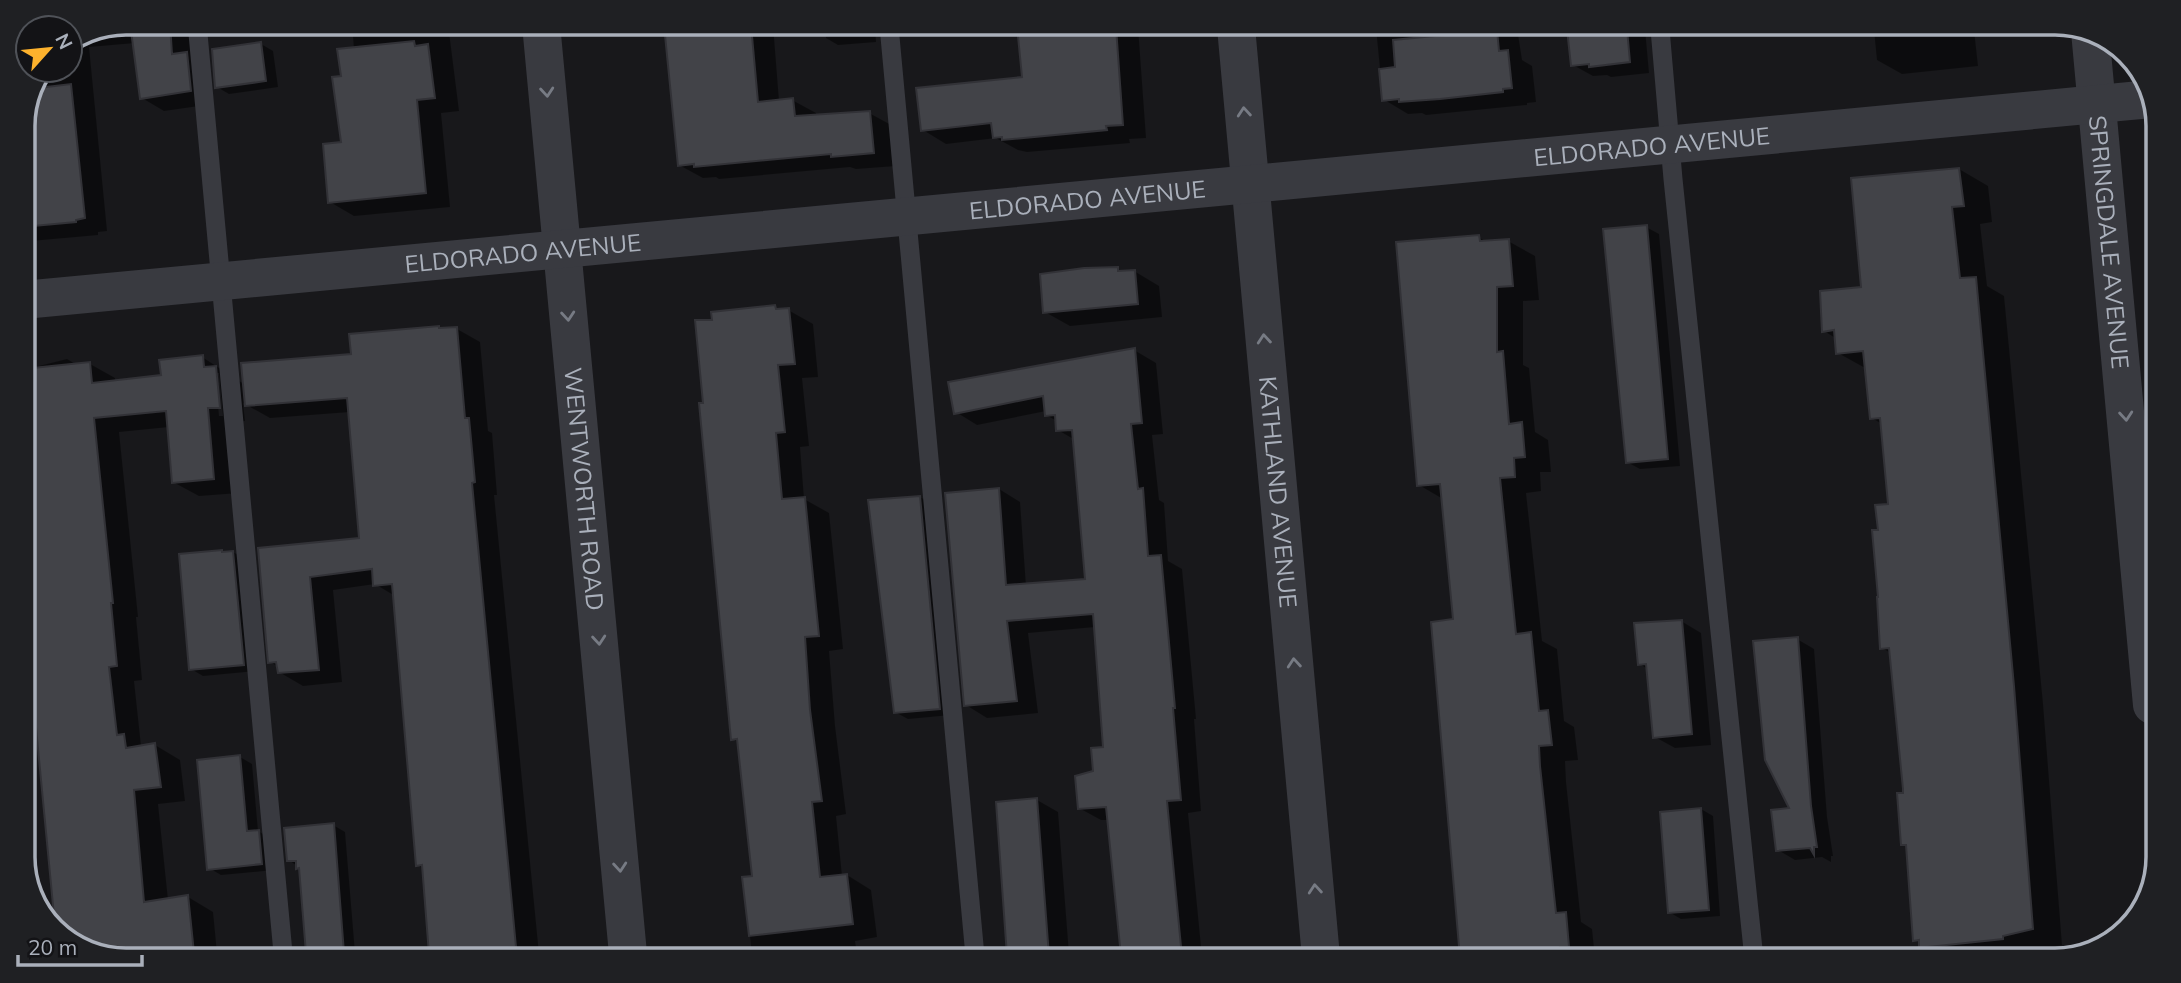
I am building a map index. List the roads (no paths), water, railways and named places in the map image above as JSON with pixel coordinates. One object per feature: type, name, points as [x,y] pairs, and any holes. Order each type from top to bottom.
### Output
[{"type":"street","name":"WENTWORTH ROAD","points":[[542,35],[627,948]]},
{"type":"street","name":"KATHLAND AVENUE","points":[[1237,35],[1320,948]]},
{"type":"street","name":"SPRINGDALE AVENUE","points":[[2091,43],[2146,640]]},
{"type":"street","name":"ELDORADO AVENUE","points":[[35,298],[2142,100]]},
{"type":"lane","points":[[198,35],[283,948]]},
{"type":"lane","points":[[890,35],[974,948]]},
{"type":"lane","points":[[1661,35],[1753,948]]}]
